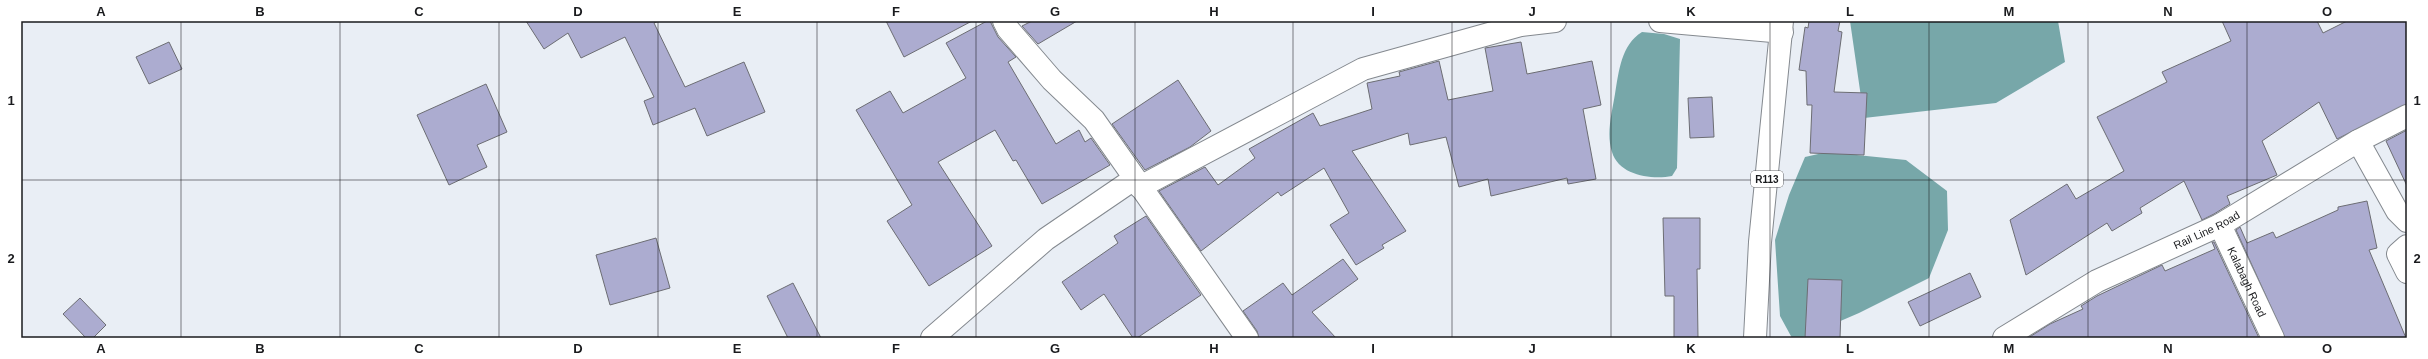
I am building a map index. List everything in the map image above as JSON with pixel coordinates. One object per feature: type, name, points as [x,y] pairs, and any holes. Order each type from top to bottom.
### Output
[{"type":"street","points":[[1004,21],[1008,29],[1052,80],[1094,120],[1247,338]]},
{"type":"street","points":[[932,338],[1046,239],[1137,183],[1363,69],[1521,25],[1555,21]]},
{"type":"street","points":[[1660,21],[1782,26]]},
{"type":"street","name":"R113","points":[[1755,338],[1760,242],[1782,26]]},
{"type":"street","name":"Rail Line Road","points":[[2004,338],[2097,281],[2220,225],[2358,141],[2407,116]]},
{"type":"street","points":[[2358,141],[2397,211],[2407,221]]},
{"type":"street","name":"Kalabagh Road","points":[[2220,225],[2273,338]]},
{"type":"street","points":[[2407,246],[2398,254],[2407,272]]},
{"type":"water","points":[[1850,21],[2058,21],[2065,62],[1996,103],[1864,118]]},
{"type":"water","points":[[1642,32],[1664,34],[1680,39],[1677,168],[1672,176],[1647,176],[1629,171],[1616,160],[1610,145],[1611,116],[1622,59],[1629,44]]},
{"type":"water","points":[[1827,152],[1906,160],[1947,191],[1948,230],[1929,278],[1859,313],[1801,338],[1792,338],[1780,316],[1775,240],[1789,195],[1805,157]]},
{"type":"building","points":[[526,21],[659,21],[654,23],[685,87],[744,62],[765,112],[707,136],[695,108],[653,125],[644,101],[654,97],[625,37],[581,58],[568,33],[544,49]]},
{"type":"building","points":[[886,21],[972,21],[904,57]]},
{"type":"building","points":[[987,21],[990,21],[998,37],[1016,57],[1008,62],[1056,144],[1079,130],[1085,142],[1091,138],[1110,165],[1042,204],[1016,160],[1013,161],[995,130],[938,162],[992,246],[929,286],[887,221],[912,205],[856,110],[890,91],[903,113],[966,78],[946,43]]},
{"type":"building","points":[[1032,21],[1077,21],[1038,44],[1022,26]]},
{"type":"building","points":[[1809,21],[1840,21],[1838,31],[1842,32],[1834,92],[1867,93],[1864,155],[1810,153],[1812,105],[1807,105],[1806,71],[1799,70],[1805,27],[1808,28]]},
{"type":"building","points":[[2222,21],[2317,21],[2323,33],[2347,21],[2407,21],[2407,104],[2337,139],[2319,102],[2262,141],[2277,175],[2227,196],[2230,204],[2214,214],[2202,220],[2184,181],[2140,208],[2142,213],[2112,231],[2107,223],[2026,275],[2010,220],[2067,184],[2076,199],[2124,171],[2097,117],[2167,82],[2162,72],[2231,41]]},
{"type":"building","points":[[169,42],[182,69],[149,84],[136,57]]},
{"type":"building","points":[[1521,42],[1527,74],[1592,61],[1601,105],[1583,109],[1596,179],[1568,184],[1567,178],[1491,196],[1488,179],[1459,187],[1446,137],[1410,145],[1408,133],[1352,151],[1406,231],[1382,245],[1384,248],[1356,265],[1330,225],[1349,213],[1324,168],[1281,196],[1278,192],[1201,251],[1159,191],[1205,167],[1218,185],[1255,158],[1249,149],[1313,113],[1320,126],[1372,109],[1367,83],[1400,76],[1399,72],[1439,61],[1448,100],[1493,91],[1485,48]]},
{"type":"building","points":[[1178,80],[1211,131],[1190,147],[1145,170],[1112,124]]},
{"type":"building","points":[[486,84],[507,132],[477,145],[487,167],[449,185],[417,115]]},
{"type":"building","points":[[1712,97],[1714,137],[1690,138],[1688,98]]},
{"type":"building","points":[[2407,130],[2407,186],[2386,141]]},
{"type":"building","points":[[2367,201],[2377,248],[2369,250],[2406,338],[2285,338],[2236,230],[2240,227],[2247,243],[2273,232],[2276,238],[2338,210],[2338,207]]},
{"type":"building","points":[[1146,216],[1201,295],[1137,338],[1133,338],[1104,294],[1081,310],[1062,282],[1118,243],[1114,236]]},
{"type":"building","points":[[1663,218],[1700,218],[1700,269],[1697,269],[1698,338],[1674,338],[1674,296],[1665,296]]},
{"type":"building","points":[[656,238],[670,288],[610,305],[596,255]]},
{"type":"building","points":[[2212,242],[2214,242],[2259,338],[2028,338],[2050,324],[2083,309],[2081,306],[2097,296],[2162,265],[2165,271],[2215,249]]},
{"type":"building","points":[[1343,259],[1358,279],[1312,312],[1336,338],[1259,338],[1257,331],[1243,311],[1283,283],[1292,295]]},
{"type":"building","points":[[1970,273],[1981,297],[1920,326],[1908,302]]},
{"type":"building","points":[[1808,279],[1842,280],[1840,338],[1805,338]]},
{"type":"building","points":[[793,283],[821,338],[788,338],[767,296]]},
{"type":"building","points":[[80,298],[106,325],[93,338],[86,338],[63,314]]}]
